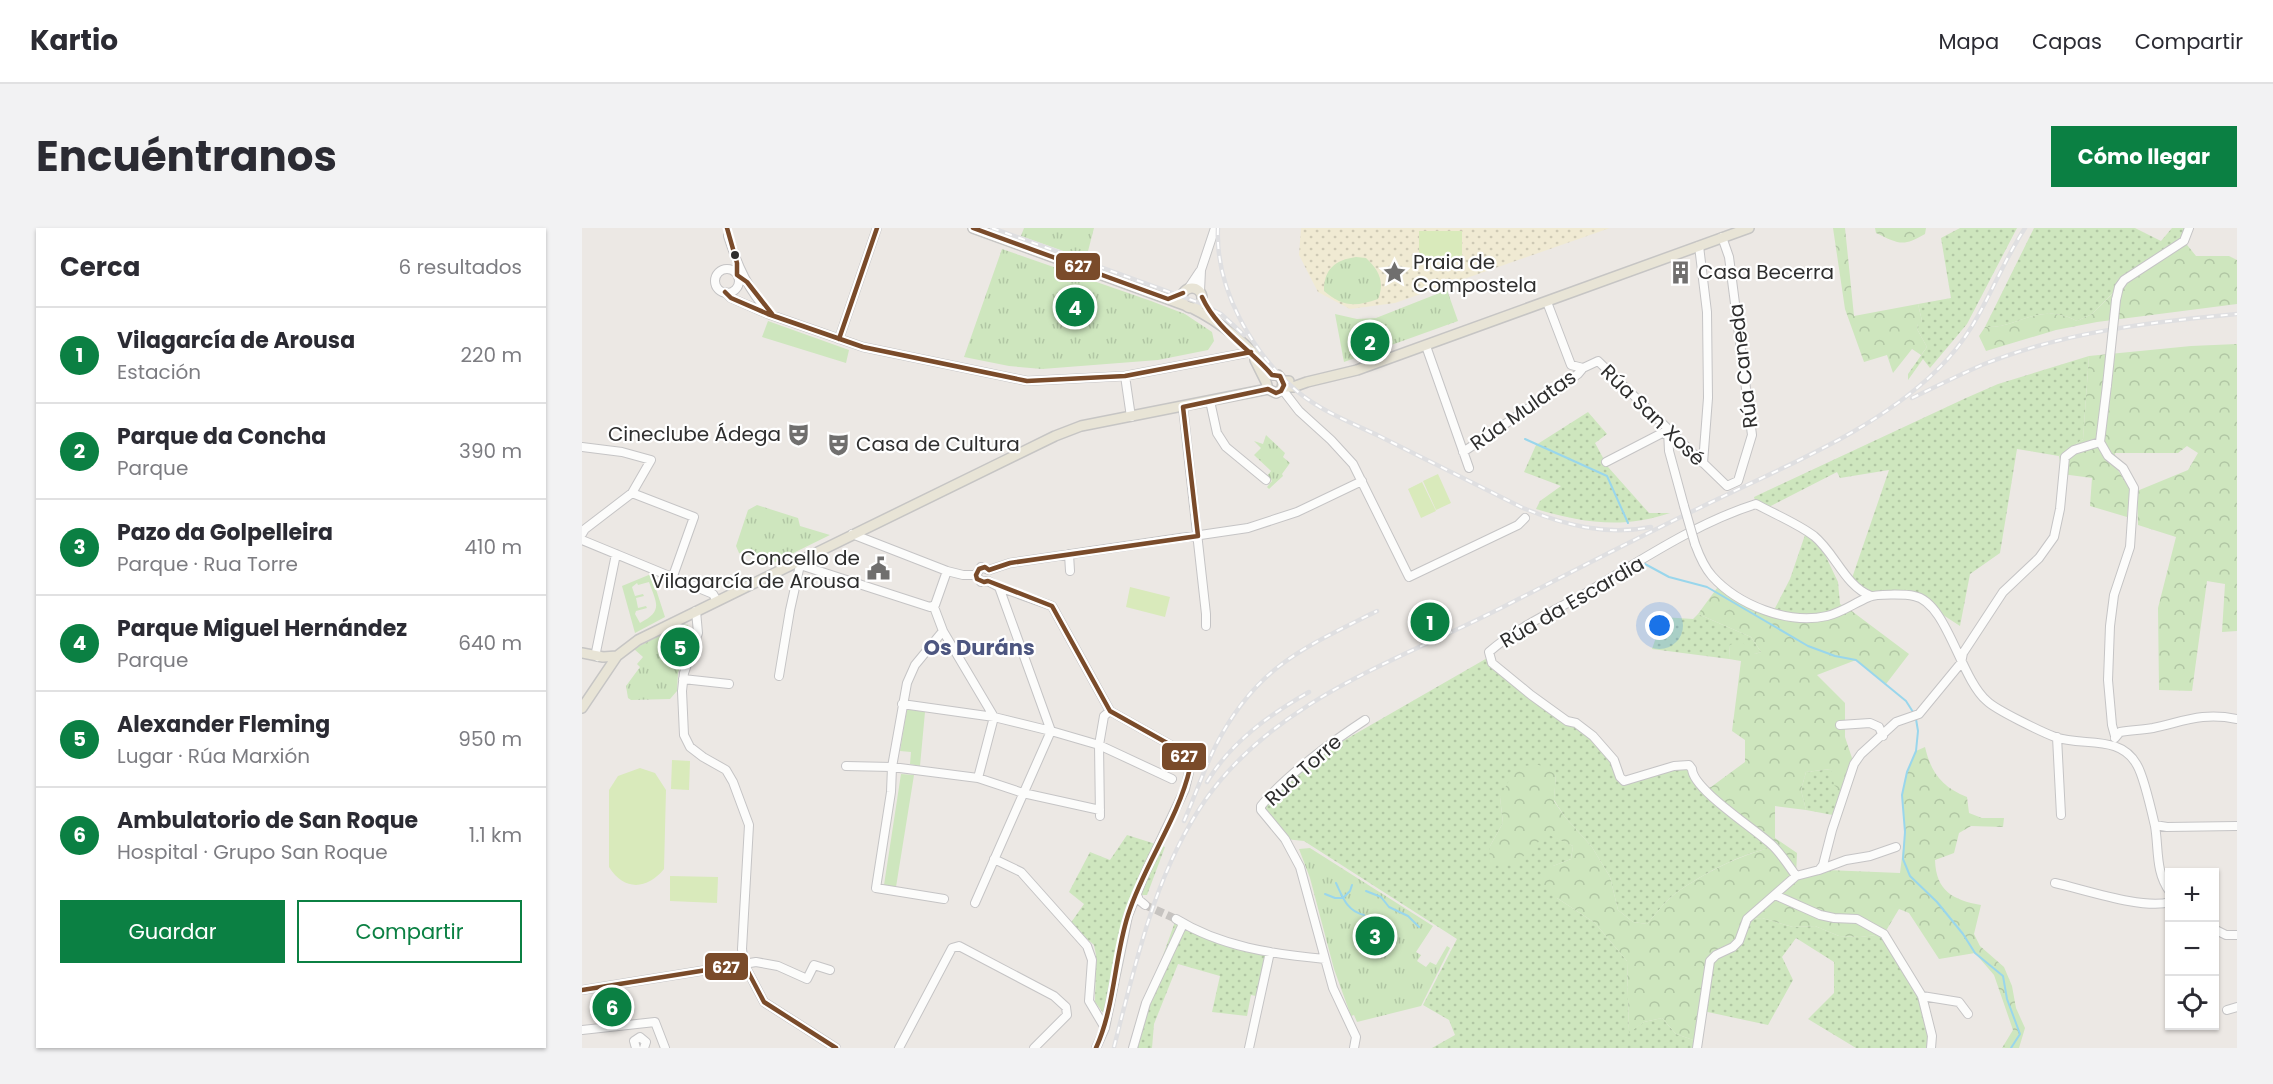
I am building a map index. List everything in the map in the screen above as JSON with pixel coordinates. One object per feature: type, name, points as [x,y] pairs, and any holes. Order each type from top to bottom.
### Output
[{"type":"main road","points":[[973,228],[1168,299],[1214,319],[1251,352],[1276,385]]},
{"type":"main road","points":[[584,703],[617,656],[638,640],[696,611],[715,597],[797,564],[852,534],[1064,432],[1081,426],[1183,407],[1276,385],[1293,387],[1350,372],[1547,302],[1699,246],[1725,234],[1749,228]]},
{"type":"main road","points":[[1168,299],[1194,288],[1201,294],[1214,319]]},
{"type":"main road","points":[[1185,291],[1182,300],[1188,307]]},
{"type":"main road","points":[[1188,307],[1198,305],[1201,294]]},
{"type":"main road","points":[[582,653],[600,657],[617,656]]},
{"type":"street","points":[[839,339],[878,228]]},
{"type":"street","points":[[1201,294],[1201,270],[1215,228]]},
{"type":"street","points":[[2114,745],[2115,736],[2108,680],[2110,626],[2114,596],[2130,547],[2134,488],[2123,468],[2108,456],[2100,442],[2116,300],[2119,287],[2124,280],[2184,241],[2189,228]]},
{"type":"street","points":[[728,232],[737,263],[747,282],[772,315]]},
{"type":"street","points":[[725,292],[732,291],[737,287],[739,281],[734,272],[728,232]]},
{"type":"street","name":"Rúa Caneda","points":[[1725,234],[1752,435],[1738,481],[1727,486]]},
{"type":"street","points":[[1699,246],[1707,312],[1708,398],[1703,463]]},
{"type":"street","points":[[734,272],[737,263]]},
{"type":"street","points":[[747,282],[734,272],[725,269],[717,276],[717,286],[731,298],[839,339],[876,350],[1028,381],[1125,376],[1251,352]]},
{"type":"street","points":[[1185,291],[1201,270]]},
{"type":"street","name":"Rúa San Xosé","points":[[1547,302],[1568,362],[1575,367],[1583,368],[1598,361],[1727,486]]},
{"type":"street","points":[[755,309],[766,308]]},
{"type":"street","points":[[1426,346],[1469,468]]},
{"type":"street","name":"Rúa Mulatas","points":[[1463,452],[1559,388],[1583,368]]},
{"type":"street","points":[[1125,376],[1131,417]]},
{"type":"street","points":[[1276,385],[1293,405],[1343,452],[1362,481],[1409,577],[1518,525],[1525,518]]},
{"type":"street","points":[[1210,401],[1217,433],[1226,447],[1266,480]]},
{"type":"street","points":[[1183,407],[1206,626]]},
{"type":"street","points":[[1606,462],[1668,430],[1669,451],[1702,562],[1720,584],[1732,594],[1773,612],[1805,618],[1825,616],[1849,609],[1871,596],[1914,596],[1927,601],[1938,613],[1961,663],[1987,702],[2057,737],[2114,745],[2130,755],[2138,766],[2155,825],[2160,873],[2165,884]]},
{"type":"street","points":[[1819,870],[1823,865],[1854,764],[1861,754],[1896,722],[1919,714],[1961,663],[1963,653],[2003,592],[2039,558],[2054,537],[2060,509],[2065,457],[2074,450],[2100,442]]},
{"type":"street","points":[[582,447],[622,452],[651,460],[633,493],[585,529],[582,534]]},
{"type":"street","points":[[976,575],[981,567],[989,570],[1002,564],[1248,528],[1280,519],[1362,481]]},
{"type":"street","points":[[633,493],[694,517],[673,576]]},
{"type":"street","name":"Rúa da Escardia","points":[[1796,876],[1774,847],[1703,788],[1692,774],[1692,768],[1689,765],[1674,766],[1624,781],[1620,777],[1614,760],[1593,736],[1576,723],[1567,721],[1531,695],[1492,663],[1489,652],[1497,644],[1685,536],[1738,510],[1756,504],[1812,534],[1828,550],[1851,581],[1863,593],[1871,596]]},
{"type":"street","points":[[852,534],[947,571],[976,575]]},
{"type":"street","points":[[582,540],[673,576],[715,597]]},
{"type":"street","points":[[598,684],[607,665],[596,652],[616,554]]},
{"type":"street","points":[[1069,554],[1070,571]]},
{"type":"street","points":[[779,676],[797,564],[930,607],[934,606]]},
{"type":"street","points":[[976,575],[981,582],[988,580],[991,574],[989,570]]},
{"type":"street","points":[[947,571],[934,606],[943,631],[994,717],[978,778]]},
{"type":"street","points":[[988,580],[999,587],[1052,606],[1110,711],[1176,748],[1190,768],[1185,789],[1128,916],[1105,1028],[1096,1048]]},
{"type":"street","points":[[975,903],[1051,731],[999,587]]},
{"type":"street","points":[[696,611],[698,633],[683,679],[684,735],[690,747],[702,757],[726,770],[734,782],[749,825],[742,949],[744,964],[764,1002],[836,1048]]},
{"type":"street","points":[[943,631],[915,664],[907,683],[892,767],[891,792],[876,888],[944,898]]},
{"type":"street","points":[[683,679],[729,684]]},
{"type":"street","points":[[902,704],[994,717],[1051,731],[1100,745],[1172,779]]},
{"type":"street","points":[[846,766],[892,767],[978,778],[1023,793],[1100,813],[1100,745],[1104,716],[1110,711]]},
{"type":"street","points":[[2115,736],[2120,732],[2150,728],[2200,716],[2214,715],[2237,719]]},
{"type":"street","name":"Rua Torre","points":[[1325,959],[1322,941],[1297,860],[1285,839],[1261,810],[1261,806],[1280,786],[1365,720]]},
{"type":"street","points":[[1840,724],[1870,723],[1879,727],[1883,736]]},
{"type":"street","points":[[2057,737],[2061,815]]},
{"type":"street","points":[[2155,825],[2167,827],[2237,826]]},
{"type":"street","points":[[1697,1048],[1710,961],[1739,941],[1747,919],[1796,876],[1896,847]]},
{"type":"street","points":[[994,859],[1021,872],[1087,946],[1092,960],[1089,1001],[1105,1028]]},
{"type":"street","points":[[2055,883],[2113,898],[2165,903]]},
{"type":"street","points":[[1137,895],[1139,900],[1145,904]]},
{"type":"street","points":[[1775,895],[1820,915],[1857,919],[1884,934],[1922,996],[1932,1036],[1931,1048]]},
{"type":"street","points":[[1133,1048],[1146,1002],[1179,922],[1221,942],[1270,952],[1325,959],[1333,988],[1356,1037],[1354,1048]]},
{"type":"street","points":[[2219,932],[2226,935],[2237,935]]},
{"type":"street","points":[[899,1048],[952,948],[959,946],[1054,996],[1066,1007],[1064,1018],[1034,1048]]},
{"type":"street","points":[[1249,1048],[1270,952]]},
{"type":"street","points":[[582,990],[765,962],[807,979],[814,965],[830,970]]},
{"type":"street","points":[[1922,996],[1959,1002],[1968,1014]]},
{"type":"street","points":[[2227,1010],[2237,1007]]},
{"type":"street","points":[[582,1030],[655,1022],[665,1048]]},
{"type":"street","points":[[639,1023],[642,1038],[646,1042],[644,1048]]},
{"type":"street","points":[[636,1048],[635,1040],[642,1038]]},
{"type":"green space","points":[[1024,228],[1094,228],[1086,259],[1021,236]]},
{"type":"green space","points":[[1833,228],[1845,228],[1854,316],[1918,304],[1922,321],[1918,324],[1917,329],[1927,347],[1921,355],[1912,349],[1893,373],[1887,355],[1864,362],[1845,309]]},
{"type":"green space","points":[[1875,228],[1926,228],[1925,234],[1911,241],[1901,242],[1890,240],[1876,233]]},
{"type":"green space","points":[[1960,228],[2017,228],[1967,324],[1930,368],[1923,359],[1908,380],[1908,374],[1927,347],[1917,329],[1918,323],[1922,321],[1918,304],[1951,298],[1941,238]]},
{"type":"green space","points":[[2034,228],[2135,228],[2161,241],[2172,228],[2189,228],[2184,241],[2119,287],[2092,314],[2077,321],[2051,314],[2040,315],[2008,324],[1985,327]]},
{"type":"green space","points":[[1419,231],[1462,231],[1462,261],[1419,260]]},
{"type":"green space","points":[[2184,241],[2196,256],[2229,256],[2237,260],[2237,304],[2097,322],[2056,330],[1986,351],[1979,336],[1985,327],[2051,314],[2077,321],[2092,314],[2134,273]]},
{"type":"green space","points":[[1002,249],[1185,314],[1212,332],[1214,341],[1208,350],[1158,360],[1042,369],[1009,366],[964,357]]},
{"type":"green space","points":[[1356,257],[1366,258],[1374,267],[1380,277],[1380,293],[1378,299],[1356,304],[1343,303],[1324,291],[1326,277],[1337,263]]},
{"type":"green space","points":[[1447,290],[1458,321],[1344,362],[1335,314],[1357,319],[1376,318]]},
{"type":"green space","points":[[768,321],[849,350],[846,363],[762,337]]},
{"type":"green space","points":[[2237,344],[2237,631],[2222,632],[2225,584],[2207,581],[2192,691],[2159,690],[2158,608],[2176,537],[2138,525],[2137,491],[2188,470],[2198,453],[2187,446],[2178,453],[2115,453],[2116,467],[2130,489],[2127,517],[2090,506],[2092,478],[2062,474],[2059,456],[2083,439],[2089,356]]},
{"type":"green space","points":[[2089,356],[2083,439],[2059,456],[2017,449],[2000,553],[1970,574],[1960,626],[1914,596],[1871,596],[1851,581],[1889,470],[1840,478],[1837,472],[1765,509],[1756,504],[1754,497],[1966,398],[1998,384]]},
{"type":"green space","points":[[1588,412],[1607,434],[1595,443],[1608,467],[1649,513],[1670,513],[1636,521],[1603,522],[1570,518],[1536,509],[1540,501],[1561,486],[1524,472],[1536,445]]},
{"type":"green space","points":[[1266,435],[1285,453],[1283,457],[1290,463],[1282,474],[1283,476],[1269,489],[1267,487],[1272,481],[1267,476],[1271,471],[1254,455],[1261,448],[1254,441],[1263,444]]},
{"type":"green space","points":[[1438,474],[1451,503],[1436,510],[1423,481]]},
{"type":"green space","points":[[1422,482],[1436,511],[1421,518],[1408,489]]},
{"type":"green space","points":[[757,505],[798,518],[800,526],[830,535],[775,562],[739,553],[736,546],[748,510]]},
{"type":"green space","points":[[1806,532],[1818,540],[1838,582],[1840,604],[1849,609],[1825,616],[1773,612],[1790,579]]},
{"type":"green space","points":[[651,574],[665,617],[635,633],[622,586]],"holes":[[[649,582],[656,601],[655,611],[640,623],[635,614],[636,611],[647,608],[646,606],[638,608],[636,598],[644,596],[643,594],[635,596],[632,587],[637,583],[638,585]]]},
{"type":"green space","points":[[1720,584],[1752,604],[1805,618],[1849,609],[1909,654],[1886,684],[1856,660],[1817,675],[1845,703],[1845,737],[1854,764],[1845,795],[1834,785],[1831,769],[1806,772],[1801,790],[1806,810],[1775,806],[1775,838],[1797,853],[1796,876],[1827,870],[1900,873],[1905,832],[1902,795],[1907,772],[1916,751],[1925,747],[1934,772],[1944,784],[1967,797],[1969,813],[1982,818],[2004,818],[2003,827],[1971,826],[1959,833],[1954,853],[1935,860],[1939,879],[1948,892],[1954,897],[1981,905],[1974,934],[1980,946],[2004,967],[2012,986],[2016,1008],[2025,1028],[2019,1048],[2002,1048],[2013,1030],[1994,975],[1975,953],[1939,959],[1909,913],[1899,909],[1884,934],[1860,937],[1839,936],[1815,926],[1793,927],[1762,918],[1747,919],[1739,941],[1710,961],[1699,1042],[1676,1034],[1662,1018],[1644,1022],[1629,1033],[1627,961],[1595,923],[1557,898],[1538,880],[1553,866],[1571,859],[1573,846],[1547,834],[1515,864],[1489,864],[1490,846],[1503,823],[1500,797],[1517,766],[1539,765],[1556,773],[1554,801],[1592,847],[1610,877],[1618,910],[1633,922],[1647,924],[1672,896],[1698,878],[1735,860],[1773,847],[1703,788],[1711,787],[1745,762],[1745,740],[1732,731],[1741,661],[1729,659],[1730,645],[1739,641],[1750,647],[1755,654],[1761,652],[1751,637],[1698,614]]},
{"type":"green space","points":[[1130,587],[1170,597],[1165,617],[1126,607]]},
{"type":"green space","points":[[1698,614],[1751,637],[1761,652],[1755,654],[1730,645],[1729,659],[1652,649],[1663,617],[1693,619]]},
{"type":"green space","points":[[681,624],[688,625],[691,632],[678,673],[677,691],[670,699],[631,700],[628,698],[626,686],[640,667],[637,664],[643,657],[634,649]]},
{"type":"green space","points":[[1489,657],[1492,663],[1593,736],[1623,780],[1689,765],[1692,774],[1774,847],[1735,859],[1698,878],[1672,896],[1647,924],[1633,922],[1618,910],[1610,877],[1592,847],[1565,817],[1554,800],[1556,773],[1500,797],[1503,823],[1490,846],[1515,863],[1547,833],[1573,846],[1571,859],[1553,866],[1557,898],[1595,923],[1627,961],[1629,1032],[1644,1022],[1662,1018],[1676,1034],[1699,1042],[1697,1048],[1432,1048],[1455,1035],[1449,1020],[1423,1005],[1457,939],[1304,841],[1285,839],[1261,810],[1266,799],[1340,736],[1343,741]]},
{"type":"green space","points":[[907,709],[925,712],[920,766],[910,764],[911,752],[900,751]]},
{"type":"green space","points":[[672,760],[690,761],[689,790],[671,789]]},
{"type":"green space","points":[[640,768],[655,773],[666,790],[664,869],[650,881],[636,885],[622,880],[609,867],[609,790],[618,776]]},
{"type":"green space","points":[[1831,769],[1845,795],[1838,816],[1806,810],[1801,790],[1806,772]]},
{"type":"green space","points":[[901,774],[914,775],[896,887],[884,885]]},
{"type":"green space","points":[[1127,835],[1165,847],[1147,895],[1137,895],[1107,1018],[1095,1002],[1096,955],[1094,945],[1070,924],[1084,904],[1069,892],[1090,852],[1110,860]]},
{"type":"green space","points":[[1310,848],[1433,926],[1416,952],[1421,955],[1417,961],[1426,967],[1430,962],[1436,965],[1447,946],[1450,948],[1421,1006],[1357,1022],[1354,1015],[1351,1016],[1334,969],[1310,878],[1299,849]]},
{"type":"green space","points":[[670,876],[718,877],[717,903],[670,901]]},
{"type":"green space","points":[[1762,918],[1793,927],[1815,926],[1839,936],[1860,937],[1884,934],[1919,990],[1931,1048],[1856,1048],[1808,1019],[1834,993],[1834,962],[1796,938],[1782,957],[1793,980],[1768,1025],[1703,1011],[1710,961],[1747,919]]},
{"type":"green space","points":[[1176,919],[1221,942],[1270,952],[1261,997],[1251,995],[1247,1016],[1212,1012],[1220,976],[1178,964],[1154,1024],[1152,1048],[1130,1048]]},
{"type":"sand","name":"Praia de Compostela","points":[[1301,228],[1610,228],[1395,303],[1350,309],[1318,292],[1299,255]]},
{"type":"waterway","points":[[1525,439],[1607,476],[1628,523]]},
{"type":"waterway","points":[[1645,564],[1669,577],[1707,587],[1808,646],[1835,656],[1856,660],[1906,701],[1913,712]]},
{"type":"waterway","points":[[1916,719],[1918,731],[1916,751],[1907,772],[1902,795],[1905,832],[1903,859],[1910,876],[1937,902],[1975,953],[2003,976],[2007,999],[2020,1034],[2011,1048]]},
{"type":"waterway","points":[[1336,883],[1343,899],[1353,910],[1364,915]]},
{"type":"waterway","points":[[1325,894],[1343,898],[1352,885]]},
{"type":"waterway","points":[[1366,891],[1381,897],[1389,907],[1408,916],[1419,927]]},
{"type":"tunnel","points":[[1145,905],[1176,919]]},
{"type":"railway","points":[[992,228],[1200,303],[1221,314],[1244,335]]},
{"type":"railway","points":[[1218,228],[1223,274],[1240,318],[1266,358],[1281,376],[1307,399],[1337,416],[1538,514],[1570,524],[1602,529],[1651,527]]},
{"type":"railway","points":[[1114,1047],[1139,950],[1160,887],[1173,857],[1206,799],[1234,766],[1265,737],[1299,711],[1373,669],[1806,457],[1889,409],[1937,370],[1965,337],[2025,228]]},
{"type":"railway","points":[[1912,398],[1982,365],[2044,344],[2140,325],[2237,314]]},
{"type":"railway","points":[[1184,821],[1216,745],[1231,718],[1248,696],[1265,678],[1304,649],[1377,611]]},
{"type":"railway","points":[[1207,782],[1227,754],[1239,742],[1265,720],[1309,692]]},
{"type":"transit line","name":"627","points":[[727,228],[737,263],[737,275],[747,282],[772,314]]},
{"type":"transit line","name":"627","points":[[839,339],[877,228]]},
{"type":"transit line","name":"627","points":[[973,228],[1168,299],[1183,293]]},
{"type":"transit line","name":"627","points":[[725,292],[731,298],[768,314],[863,347],[1027,381],[1125,376],[1251,352]]},
{"type":"transit line","name":"627","points":[[989,570],[1010,563],[1198,536],[1183,407],[1268,389],[1276,393],[1281,391],[1284,385],[1280,376],[1272,375],[1225,329],[1208,309],[1202,297]]},
{"type":"transit line","name":"627","points":[[989,570],[985,567],[979,569],[977,579],[988,581],[1052,606],[1110,711],[1176,748],[1190,768],[1178,806],[1128,915],[1107,1016],[1096,1048]]},
{"type":"transit line","name":"627","points":[[582,990],[744,964],[764,1002],[836,1048]]},
{"type":"place","name":"Casa Becerra","points":[[1680,272]]},
{"type":"place","name":"Praia de Compostela","points":[[1395,273]]},
{"type":"place","name":"Parque Miguel Hernández","points":[[1075,307]]},
{"type":"place","name":"Parque da Concha","points":[[1370,342]]},
{"type":"place","name":"Cineclube Ádega","points":[[799,434]]},
{"type":"place","name":"Casa de Cultura","points":[[838,444]]},
{"type":"place","name":"Concello de Vilagarcía de Arousa","points":[[878,569]]},
{"type":"place","name":"Vilagarcía de Arousa","points":[[1430,622]]},
{"type":"place","name":"Alexander Fleming","points":[[680,647]]},
{"type":"place","name":"Pazo da Golpelleira","points":[[1375,936]]},
{"type":"place","name":"Ambulatorio de San Roque","points":[[612,1007]]},
{"type":"district","name":"Os Duráns","points":[[979,648]]}]
